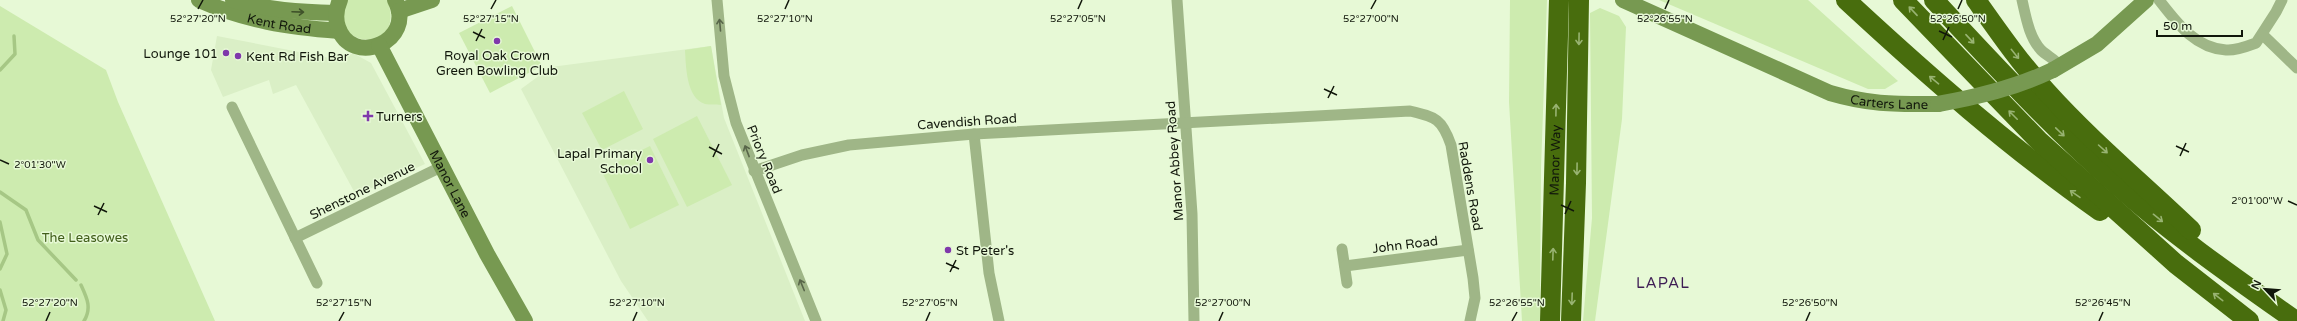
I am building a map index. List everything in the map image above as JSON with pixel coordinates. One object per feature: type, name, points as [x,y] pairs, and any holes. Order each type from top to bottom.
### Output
[{"type":"highway","name":"Manor Way","points":[[1550,321],[1555,182],[1558,0]]},
{"type":"highway","name":"Manor Way","points":[[1571,321],[1576,183],[1579,0]]},
{"type":"highway","points":[[1846,0],[1916,66],[2040,168],[2176,264],[2249,321]]},
{"type":"highway","points":[[1903,0],[2039,141],[2176,264]]},
{"type":"highway","points":[[1934,0],[2059,131],[2119,186],[2173,231],[2296,321]]},
{"type":"highway","points":[[1976,0],[2012,51],[2046,92],[2098,144],[2256,293]]},
{"type":"main road","name":"Kent Road","points":[[199,0],[249,19],[289,28],[339,31]]},
{"type":"main road","name":"Kent Road","points":[[233,0],[259,8],[292,12],[338,6]]},
{"type":"main road","points":[[338,6],[339,31],[346,40],[356,46],[369,48],[389,40],[395,32],[399,22],[397,6],[432,0]]},
{"type":"main road","name":"Carters Lane","points":[[1623,0],[1830,93],[1854,100],[1884,105],[1938,104],[1985,96],[2031,81],[2097,44],[2146,0]]},
{"type":"main road","name":"Manor Lane","points":[[379,45],[486,254],[525,321]]},
{"type":"street","name":"Priory Road","points":[[717,0],[724,76],[736,123],[754,171],[816,321]]},
{"type":"street","name":"Manor Abbey Road","points":[[1178,0],[1192,214],[1194,321]]},
{"type":"street","points":[[2022,0],[2032,37],[2042,50],[2055,60],[2056,68]]},
{"type":"street","points":[[2159,0],[2181,27],[2202,44],[2227,51],[2256,43],[2263,35],[2282,0]]},
{"type":"street","points":[[2263,35],[2297,68]]},
{"type":"street","points":[[232,107],[317,284]]},
{"type":"street","name":"Raddens Road","points":[[1185,123],[1410,111],[1437,119],[1446,128],[1451,145],[1475,298],[1470,321]]},
{"type":"street","name":"Cavendish Road","points":[[754,171],[802,155],[849,145],[974,134],[1185,123]]},
{"type":"street","points":[[974,134],[989,273],[998,321]]},
{"type":"street","name":"Shenstone Avenue","points":[[295,238],[441,167]]},
{"type":"street","points":[[1342,249],[1347,283]]},
{"type":"street","name":"John Road","points":[[1345,266],[1468,250]]},
{"type":"shaded area","points":[[217,36],[340,60],[353,53],[371,63],[425,164],[356,195],[296,85],[273,94],[269,80],[223,97],[211,70]]},
{"type":"shaded area","name":"Lapal Primary School","points":[[711,46],[724,118],[805,321],[648,321],[621,281],[521,89],[551,67]]},
{"type":"green space","points":[[348,0],[387,0],[391,16],[388,28],[381,36],[371,39],[360,39],[351,34],[345,26],[343,15]]},
{"type":"green space","points":[[1510,0],[1547,0],[1541,168],[1540,321],[1522,321],[1509,102]]},
{"type":"green space","points":[[1659,0],[1808,0],[1898,81],[1885,89],[1868,89]]},
{"type":"green space","name":"The Leasowes","points":[[0,6],[106,70],[118,102],[215,321],[0,321]]},
{"type":"green space","name":"Royal Oak Crown Green Bowling Club","points":[[512,6],[542,66],[490,93],[459,33]]},
{"type":"green space","points":[[1600,8],[1619,16],[1626,27],[1622,119],[1595,321],[1583,321],[1592,218],[1590,13]]},
{"type":"green space","points":[[711,46],[721,105],[705,104],[699,101],[694,95],[688,81],[685,50]]},
{"type":"green space","points":[[624,91],[643,129],[602,150],[582,113]]},
{"type":"green space","points":[[697,116],[732,185],[687,207],[653,139]]},
{"type":"green space","points":[[650,146],[679,205],[630,229],[601,170]]},
{"type":"waterway","points":[[0,70],[15,54],[14,36]]},
{"type":"waterway","points":[[0,192],[26,210],[38,240],[76,280]]},
{"type":"waterway","points":[[0,222],[7,254],[0,269]]},
{"type":"waterway","points":[[81,285],[88,303],[88,312],[84,321]]},
{"type":"waterway","points":[[0,290],[6,310],[3,321]]},
{"type":"place","name":"Royal Oak Crown Green Bowling Club","points":[[497,41]]},
{"type":"place","name":"Lounge 101","points":[[226,53]]},
{"type":"place","name":"Kent Rd Fish Bar","points":[[238,56]]},
{"type":"place","name":"Turners","points":[[368,116]]},
{"type":"place","name":"Lapal Primary School","points":[[650,160]]},
{"type":"place","name":"St Peter's","points":[[948,250]]},
{"type":"district","name":"LAPAL","points":[[1663,283]]}]
